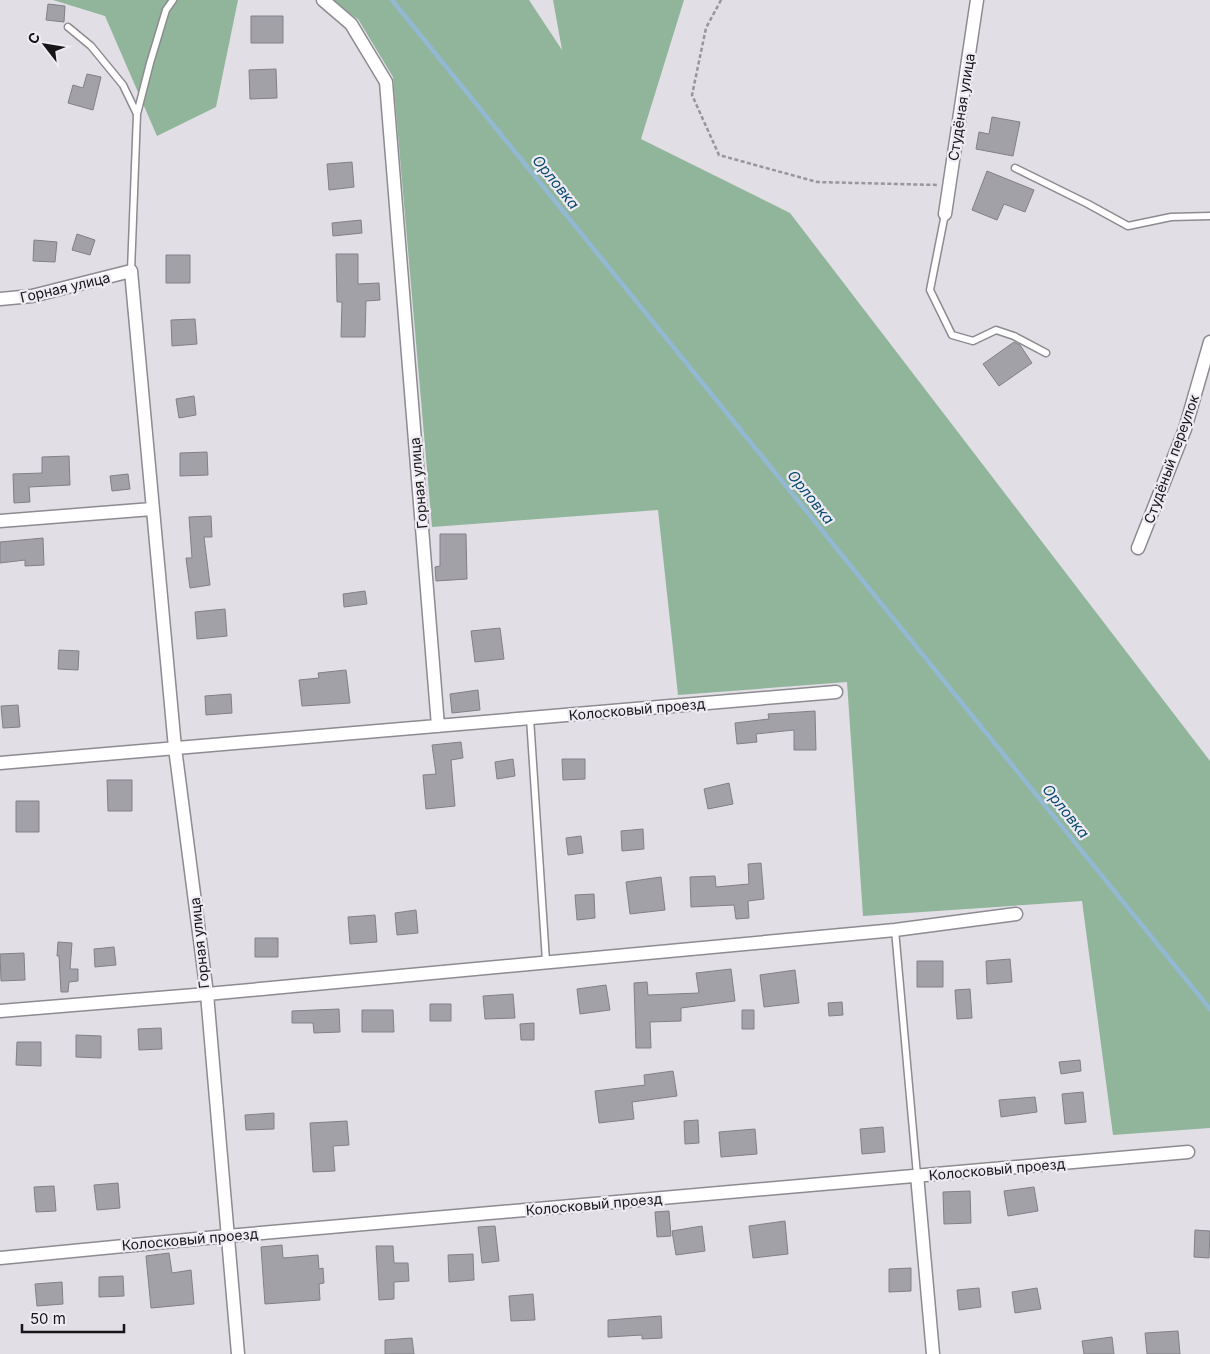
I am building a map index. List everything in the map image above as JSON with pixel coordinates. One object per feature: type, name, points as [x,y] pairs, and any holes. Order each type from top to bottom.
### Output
[{"type":"street","name":"Горная улица","points":[[323,0],[351,24],[386,82],[438,726]]},
{"type":"street","name":"Студёная улица","points":[[945,214],[977,0]]},
{"type":"street","name":"Горная улица","points":[[0,299],[32,296],[131,272],[175,748],[207,994],[0,1011]]},
{"type":"street","name":"Студёный переулок","points":[[1138,548],[1185,429],[1210,342]]},
{"type":"street","points":[[0,521],[152,509]]},
{"type":"street","name":"Колосковый проезд","points":[[438,726],[836,692]]},
{"type":"street","points":[[0,763],[438,726]]},
{"type":"street","points":[[238,1354],[207,994],[895,930],[1016,914]]},
{"type":"street","name":"Колосковый проезд","points":[[0,1258],[227,1236],[1188,1152]]},
{"type":"street","points":[[916,1175],[933,1354]]},
{"type":"lane","points":[[131,272],[137,114],[166,10],[173,0]]},
{"type":"lane","points":[[68,27],[91,46],[123,85],[137,114]]},
{"type":"lane","points":[[1015,168],[1128,226],[1171,217],[1210,216]]},
{"type":"lane","points":[[945,214],[930,290],[952,335],[972,341],[996,330],[1014,336],[1046,354]]},
{"type":"lane","points":[[530,718],[546,961]]},
{"type":"lane","points":[[895,930],[916,1175]]},
{"type":"path","points":[[721,0],[706,28],[692,95],[719,155],[817,182],[949,186]]},
{"type":"green space","points":[[53,0],[238,0],[216,107],[157,136],[105,16]]},
{"type":"green space","points":[[330,0],[529,0],[562,50],[553,0],[684,0],[641,139],[790,213],[1210,761],[1210,1128],[1113,1135],[1082,901],[863,916],[847,682],[678,695],[658,510],[432,527],[393,77],[358,19]]},
{"type":"building","points":[[48,4],[65,6],[64,22],[46,20]]},
{"type":"building","points":[[251,16],[283,16],[283,43],[251,43]]},
{"type":"building","points":[[276,69],[277,98],[250,99],[249,70]]},
{"type":"building","points":[[87,74],[101,77],[93,110],[68,103],[73,85],[83,88]]},
{"type":"building","points":[[992,117],[1020,122],[1013,156],[976,149],[979,132],[989,134]]},
{"type":"building","points":[[352,162],[354,187],[329,190],[327,164]]},
{"type":"building","points":[[987,171],[1034,190],[1025,212],[1004,204],[997,220],[972,210]]},
{"type":"building","points":[[361,220],[362,233],[333,236],[332,223]]},
{"type":"building","points":[[77,234],[95,240],[90,255],[72,250]]},
{"type":"building","points":[[34,240],[57,242],[55,262],[33,261]]},
{"type":"building","points":[[336,254],[358,254],[358,284],[379,283],[380,300],[366,301],[365,337],[341,337],[342,302],[337,302]]},
{"type":"building","points":[[166,255],[190,255],[190,283],[166,283]]},
{"type":"building","points":[[195,319],[197,344],[172,346],[171,320]]},
{"type":"building","points":[[1014,342],[1020,345],[1032,363],[999,386],[983,364]]},
{"type":"building","points":[[194,396],[196,415],[179,418],[176,399]]},
{"type":"building","points":[[207,452],[208,475],[180,476],[180,453]]},
{"type":"building","points":[[69,456],[70,485],[29,487],[30,502],[14,503],[13,474],[42,473],[42,457]]},
{"type":"building","points":[[128,474],[130,489],[112,491],[110,476]]},
{"type":"building","points":[[211,516],[212,537],[204,537],[210,585],[190,588],[186,558],[192,558],[189,517]]},
{"type":"building","points":[[440,534],[466,534],[467,579],[436,581],[435,567],[440,566]]},
{"type":"building","points":[[43,538],[44,565],[25,566],[25,560],[0,563],[0,542]]},
{"type":"building","points":[[365,591],[367,604],[344,607],[343,594]]},
{"type":"building","points":[[225,609],[227,636],[197,639],[195,612]]},
{"type":"building","points":[[500,628],[504,659],[475,662],[471,631]]},
{"type":"building","points":[[59,650],[79,651],[78,670],[58,669]]},
{"type":"building","points":[[346,670],[350,703],[302,706],[299,680],[319,678],[318,673]]},
{"type":"building","points":[[478,690],[480,710],[452,713],[450,694]]},
{"type":"building","points":[[231,694],[232,713],[206,715],[205,696]]},
{"type":"building","points":[[18,705],[20,727],[3,728],[1,706]]},
{"type":"building","points":[[815,711],[816,750],[794,750],[794,730],[756,734],[757,742],[737,744],[735,723],[769,719],[768,714]]},
{"type":"building","points":[[461,742],[463,758],[451,760],[455,806],[426,809],[423,775],[436,774],[432,745]]},
{"type":"building","points":[[513,759],[515,776],[497,779],[495,762]]},
{"type":"building","points":[[562,759],[585,759],[585,779],[563,780]]},
{"type":"building","points":[[107,780],[132,780],[132,811],[108,811]]},
{"type":"building","points":[[729,783],[733,804],[708,809],[704,789]]},
{"type":"building","points":[[16,801],[39,801],[39,832],[16,832]]},
{"type":"building","points":[[643,829],[644,849],[622,851],[621,831]]},
{"type":"building","points":[[581,836],[583,853],[568,855],[566,838]]},
{"type":"building","points":[[761,863],[764,899],[748,901],[749,918],[736,919],[734,905],[691,907],[690,877],[715,876],[716,887],[749,884],[748,864]]},
{"type":"building","points":[[661,877],[665,910],[630,914],[626,882]]},
{"type":"building","points":[[594,894],[595,918],[577,920],[575,895]]},
{"type":"building","points":[[416,910],[418,933],[397,935],[395,913]]},
{"type":"building","points":[[375,915],[377,942],[350,944],[348,917]]},
{"type":"building","points":[[255,938],[278,938],[278,957],[255,957]]},
{"type":"building","points":[[58,942],[72,943],[70,969],[78,969],[78,981],[69,982],[68,992],[61,992],[59,956],[57,956]]},
{"type":"building","points":[[114,947],[116,965],[95,967],[94,949]]},
{"type":"building","points":[[24,953],[25,980],[1,981],[0,954]]},
{"type":"building","points":[[1010,959],[1012,982],[987,984],[986,961]]},
{"type":"building","points":[[917,961],[943,961],[943,987],[917,987]]},
{"type":"building","points":[[731,969],[735,1001],[681,1008],[681,1021],[650,1022],[651,1048],[636,1048],[634,983],[647,982],[648,995],[699,993],[696,973]]},
{"type":"building","points":[[795,970],[799,1003],[764,1007],[760,975]]},
{"type":"building","points":[[606,985],[610,1010],[580,1014],[577,989]]},
{"type":"building","points":[[970,989],[972,1018],[957,1019],[955,990]]},
{"type":"building","points":[[513,994],[515,1018],[485,1019],[483,996]]},
{"type":"building","points":[[842,1002],[843,1015],[829,1016],[828,1003]]},
{"type":"building","points":[[430,1004],[451,1004],[451,1021],[430,1021]]},
{"type":"building","points":[[339,1009],[340,1032],[314,1033],[313,1023],[292,1023],[292,1011]]},
{"type":"building","points":[[362,1010],[393,1010],[394,1032],[362,1032]]},
{"type":"building","points":[[742,1010],[754,1010],[754,1029],[742,1029]]},
{"type":"building","points":[[534,1023],[534,1040],[521,1040],[520,1024]]},
{"type":"building","points":[[161,1028],[162,1049],[139,1050],[138,1029]]},
{"type":"building","points":[[76,1035],[101,1036],[101,1058],[76,1057]]},
{"type":"building","points":[[17,1042],[41,1042],[41,1066],[16,1065]]},
{"type":"building","points":[[1080,1060],[1081,1071],[1061,1074],[1059,1062]]},
{"type":"building","points":[[673,1071],[677,1096],[632,1102],[634,1119],[599,1123],[595,1091],[645,1085],[644,1075]]},
{"type":"building","points":[[1083,1092],[1086,1122],[1065,1124],[1062,1094]]},
{"type":"building","points":[[1035,1097],[1037,1112],[1001,1117],[999,1100]]},
{"type":"building","points":[[274,1113],[274,1129],[246,1130],[245,1115]]},
{"type":"building","points":[[698,1120],[699,1143],[685,1144],[684,1121]]},
{"type":"building","points":[[347,1121],[349,1145],[333,1146],[335,1171],[313,1172],[310,1123]]},
{"type":"building","points":[[883,1127],[885,1152],[862,1154],[860,1129]]},
{"type":"building","points":[[755,1129],[757,1154],[721,1157],[719,1132]]},
{"type":"building","points":[[118,1183],[120,1208],[97,1210],[94,1185]]},
{"type":"building","points":[[54,1186],[56,1211],[36,1212],[34,1187]]},
{"type":"building","points":[[1034,1187],[1038,1211],[1008,1216],[1004,1191]]},
{"type":"building","points":[[970,1191],[971,1223],[944,1224],[943,1192]]},
{"type":"building","points":[[669,1211],[671,1236],[657,1237],[655,1212]]},
{"type":"building","points":[[785,1221],[788,1254],[753,1258],[749,1226]]},
{"type":"building","points":[[495,1226],[499,1261],[482,1263],[478,1227]]},
{"type":"building","points":[[702,1226],[705,1251],[676,1255],[672,1231]]},
{"type":"building","points":[[1195,1230],[1210,1231],[1209,1258],[1194,1257]]},
{"type":"building","points":[[282,1245],[283,1258],[318,1255],[319,1269],[323,1268],[324,1283],[319,1284],[320,1300],[265,1304],[261,1247]]},
{"type":"building","points":[[376,1246],[393,1246],[394,1263],[408,1263],[409,1281],[394,1282],[394,1299],[379,1300]]},
{"type":"building","points":[[169,1253],[172,1273],[191,1270],[194,1304],[151,1308],[146,1256]]},
{"type":"building","points":[[473,1254],[474,1280],[449,1282],[448,1255]]},
{"type":"building","points":[[911,1268],[911,1291],[889,1292],[889,1269]]},
{"type":"building","points":[[123,1276],[124,1296],[99,1297],[99,1277]]},
{"type":"building","points":[[62,1282],[63,1304],[37,1306],[35,1284]]},
{"type":"building","points":[[979,1288],[981,1307],[959,1310],[957,1290]]},
{"type":"building","points":[[1037,1288],[1041,1309],[1015,1313],[1012,1292]]},
{"type":"building","points":[[533,1294],[535,1320],[511,1321],[509,1296]]},
{"type":"building","points":[[661,1316],[662,1338],[642,1339],[642,1335],[608,1337],[608,1320]]},
{"type":"building","points":[[1178,1331],[1180,1354],[1147,1354],[1145,1333]]},
{"type":"building","points":[[1112,1337],[1114,1354],[1084,1354],[1082,1341]]},
{"type":"building","points":[[412,1338],[414,1354],[385,1354],[385,1340]]},
{"type":"waterway","name":"Орловка","points":[[392,0],[1210,1009]]}]
